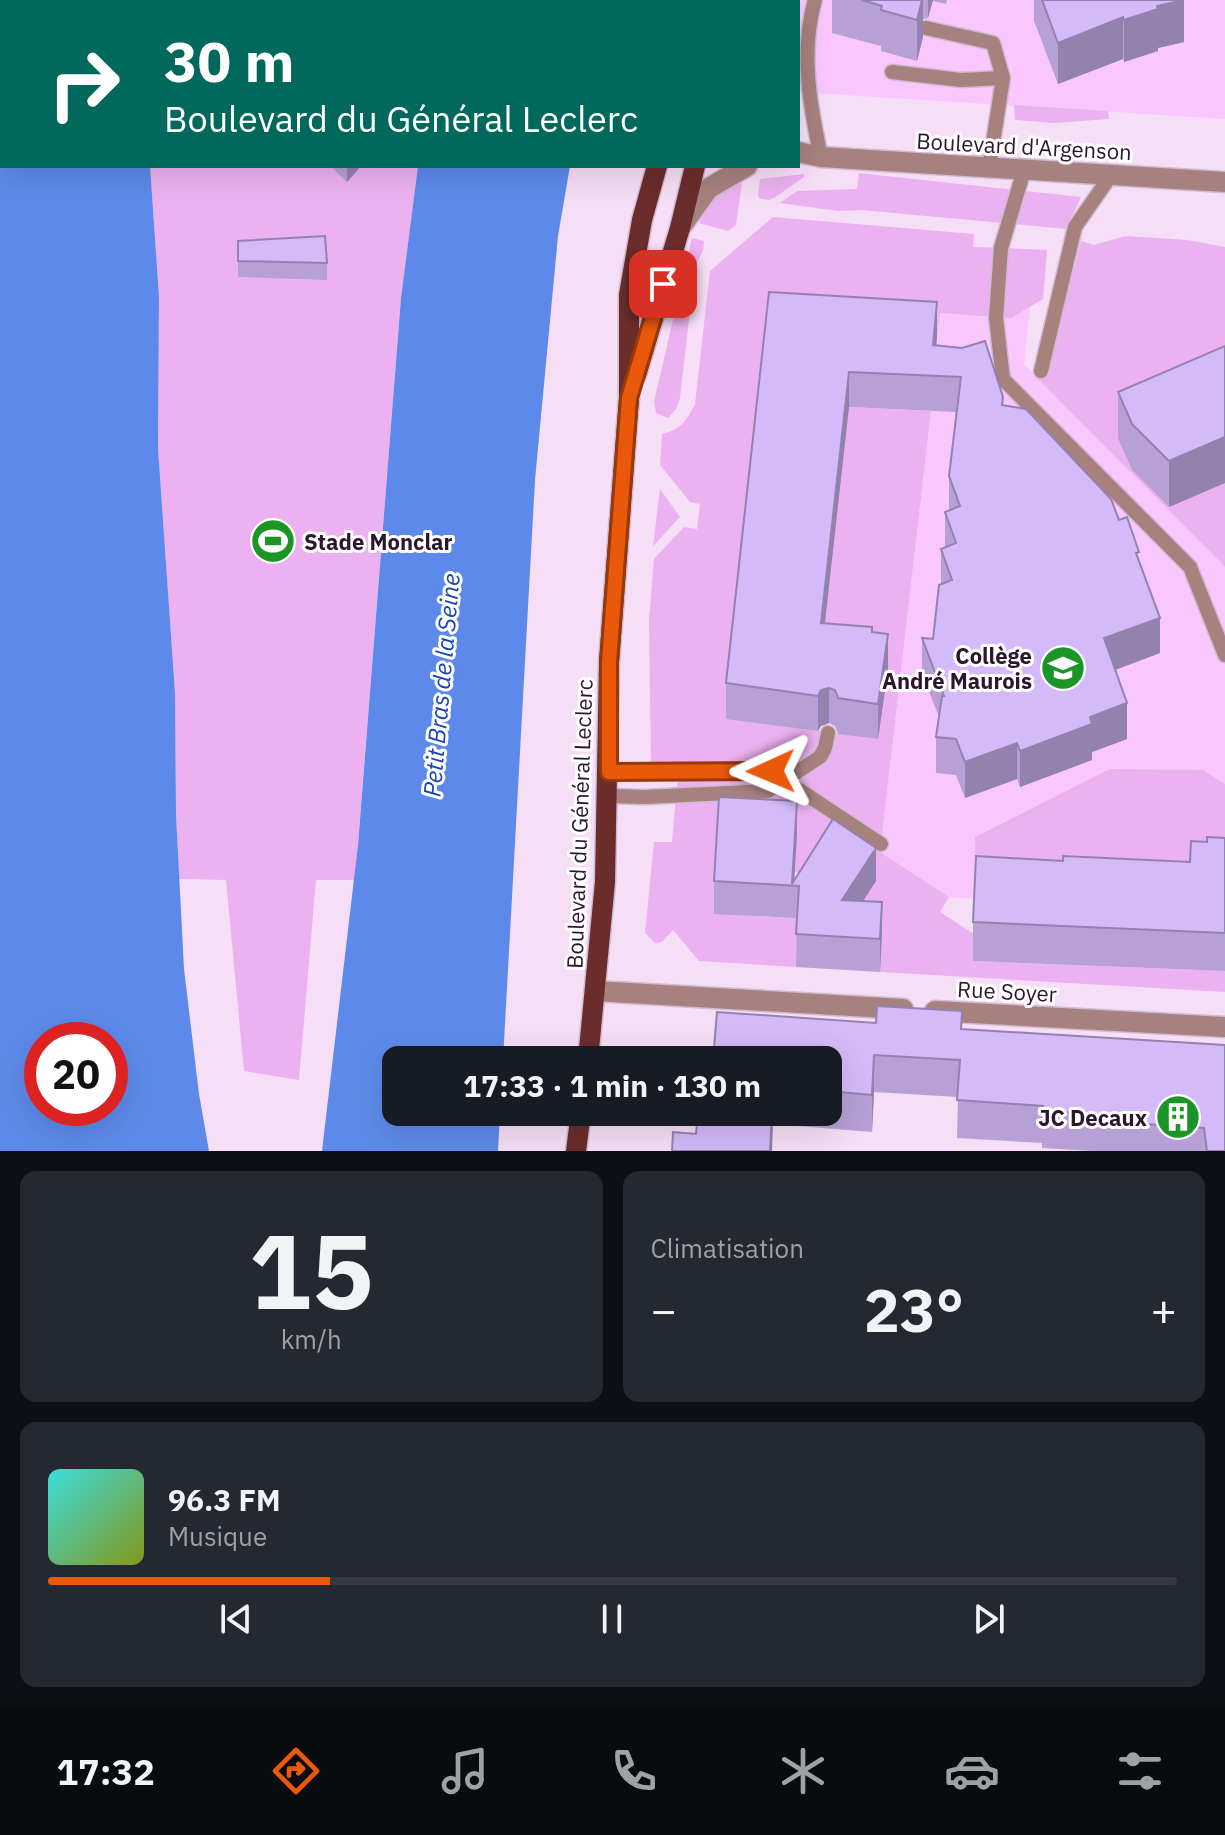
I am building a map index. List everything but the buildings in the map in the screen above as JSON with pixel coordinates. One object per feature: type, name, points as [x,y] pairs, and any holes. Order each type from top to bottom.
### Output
[{"type":"main road","name":"Boulevard du Général Leclerc","points":[[589,1046],[605,882],[609,796],[609,662],[629,398],[629,295],[642,220],[656,168]]},
{"type":"main road","name":"Boulevard du Général Leclerc","points":[[629,398],[680,228],[695,168]]},
{"type":"main road","points":[[576,1151],[579,1126]]},
{"type":"street","name":"Boulevard d'Argenson","points":[[800,152],[821,157],[1225,182]]},
{"type":"street","name":"Boulevard d'Argenson","points":[[800,160],[821,157]]},
{"type":"street","points":[[680,228],[709,188],[744,168]]},
{"type":"street","name":"Rue Soyer","points":[[595,991],[1225,1027]]},
{"type":"lane","points":[[815,0],[809,21],[809,101],[821,157]]},
{"type":"lane","points":[[926,28],[993,43],[1003,78],[989,168]]},
{"type":"lane","points":[[892,72],[961,80],[1003,78]]},
{"type":"lane","points":[[1024,170],[1001,248],[996,318],[1003,379],[1190,567],[1225,655]]},
{"type":"lane","points":[[1041,371],[1075,227],[1111,175]]},
{"type":"lane","points":[[609,796],[768,791],[820,757],[828,733]]},
{"type":"lane","points":[[609,772],[771,771],[881,844]]},
{"type":"shaded area","points":[[800,0],[1225,0],[1225,119],[800,92]]},
{"type":"shaded area","points":[[1014,105],[1108,111],[1109,119],[1054,123],[1015,120]]},
{"type":"shaded area","name":"Stade Monclar","points":[[150,168],[418,168],[401,298],[355,880],[316,880],[299,1080],[244,1071],[226,880],[179,879],[175,693],[158,448],[159,296]]},
{"type":"shaded area","points":[[859,173],[1081,197],[1066,229],[862,210],[838,211],[780,203],[797,191],[857,189]]},
{"type":"shaded area","points":[[804,174],[774,198],[760,199],[760,179]]},
{"type":"shaded area","points":[[742,183],[736,225],[728,231],[699,223],[716,197]]},
{"type":"shaded area","points":[[773,217],[974,234],[973,247],[1047,250],[1043,299],[1011,318],[940,313],[937,338],[769,328],[726,718],[878,739],[821,660],[849,407],[931,411],[880,852],[949,897],[940,912],[974,934],[973,961],[1225,971],[1225,992],[880,972],[882,934],[802,874],[795,872],[796,833],[714,913],[768,917],[800,906],[796,967],[699,961],[673,930],[662,942],[655,943],[645,933],[654,842],[672,842],[679,764],[651,765],[649,621],[654,559],[684,527],[697,529],[700,504],[690,502],[660,465],[662,434],[682,424],[695,404],[710,271]]},
{"type":"shaded area","points":[[1125,236],[1187,240],[1225,247],[1225,392],[1169,507],[1225,483],[1225,567],[1037,378],[1048,370],[1081,241],[1094,245]]},
{"type":"shaded area","points":[[692,238],[704,241],[703,251],[695,266],[680,398],[668,418],[656,413],[654,402]]},
{"type":"shaded area","name":"Collège André Maurois","points":[[946,246],[1047,250],[1043,299],[1030,306],[1024,364],[1225,567],[1225,784],[1203,770],[1110,769],[975,837],[976,899],[949,897],[880,852],[931,411]]},
{"type":"shaded area","points":[[660,489],[680,517],[653,546]]},
{"type":"shaded area","points":[[1110,769],[1203,770],[1225,784],[1225,876],[976,890],[975,837]]},
{"type":"water","points":[[0,168],[150,168],[159,296],[158,448],[175,693],[176,815],[184,969],[209,1151],[0,1151]]},
{"type":"water","name":"Petit Bras de la Seine","points":[[418,168],[570,168],[558,236],[535,480],[504,1046],[382,1046],[382,1126],[499,1126],[498,1151],[322,1151],[358,845],[401,298]]},
{"type":"place","name":"Stade Monclar","points":[[273,541]]},
{"type":"place","name":"Collège André Maurois","points":[[1063,668]]},
{"type":"place","name":"JC Decaux","points":[[1178,1117]]},
{"type":"route","points":[[663,284],[629,398],[609,662],[609,772],[771,771]]}]
